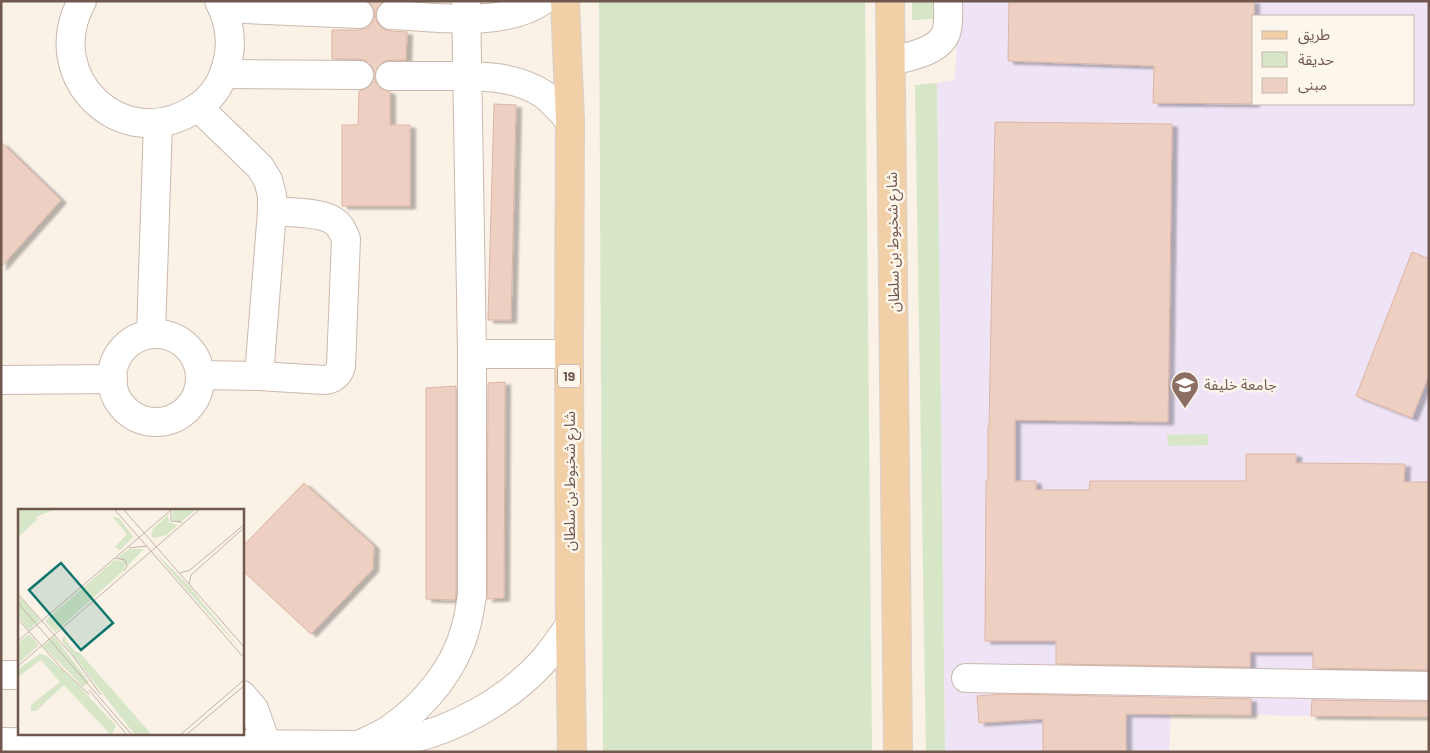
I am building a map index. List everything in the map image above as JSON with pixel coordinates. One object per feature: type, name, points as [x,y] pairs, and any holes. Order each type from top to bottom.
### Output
[{"type":"main road","name":"شارع شخبوط بن سلطان","points":[[565,1],[570,121],[570,748]]},
{"type":"main road","name":"شارع شخبوط بن سلطان","points":[[890,1],[898,752]]},
{"type":"main road","points":[[897,702],[913,752]]},
{"type":"lane","points":[[82,1],[76,11],[70,40],[74,70],[81,84],[101,107],[114,115],[135,122],[158,123],[186,115],[214,92],[224,74],[229,58],[231,41],[228,24],[221,5],[359,14]]},
{"type":"lane","points":[[391,15],[466,10],[502,17],[520,13],[542,1]]},
{"type":"lane","points":[[891,61],[916,55],[942,40],[947,29],[948,1]]},
{"type":"lane","points":[[358,745],[388,731],[414,711],[436,687],[454,658],[466,628],[472,596],[472,354],[466,10]]},
{"type":"lane","points":[[224,74],[359,75]]},
{"type":"lane","points":[[390,76],[468,76],[506,79],[525,85],[542,94],[557,106],[570,121]]},
{"type":"lane","points":[[198,107],[260,167],[268,180],[272,196],[259,376]]},
{"type":"lane","points":[[151,334],[158,123]]},
{"type":"lane","points":[[200,375],[329,380],[337,375],[341,366],[346,239],[342,230],[327,217],[272,211]]},
{"type":"lane","points":[[151,334],[167,335],[182,341],[193,353],[200,368],[200,375],[200,384],[195,399],[184,412],[170,420],[154,422],[138,418],[125,409],[116,395],[112,371],[123,349],[135,339],[151,334]]},
{"type":"lane","points":[[472,354],[569,354]]},
{"type":"lane","points":[[1,380],[113,380]]},
{"type":"lane","points":[[1,742],[358,745],[401,741],[441,730],[480,712],[514,688],[545,659],[570,625]]},
{"type":"lane","points":[[1,675],[18,675]]},
{"type":"lane","points":[[966,678],[1429,686]]},
{"type":"lane","points":[[244,697],[254,709],[266,744]]},
{"type":"shaded area","name":"جامعة خليفة","points":[[958,1],[1429,1],[1429,717],[1171,714],[1169,752],[945,752],[937,83],[955,80]]},
{"type":"green space","points":[[599,1],[865,1],[872,752],[603,752]]},
{"type":"green space","points":[[912,1],[934,1],[934,19],[912,20]]},
{"type":"green space","points":[[937,83],[945,752],[926,752],[915,85]]},
{"type":"green space","points":[[1208,434],[1208,445],[1168,446],[1167,435]]},
{"type":"building","points":[[368,1],[384,1],[378,7],[375,15],[373,7]]},
{"type":"building","points":[[1009,1],[1254,1],[1254,15],[1252,15],[1252,104],[1153,103],[1154,66],[1008,61]]},
{"type":"building","points":[[375,15],[377,22],[382,28],[390,31],[407,32],[406,60],[383,62],[377,68],[375,75],[372,67],[366,61],[359,59],[332,59],[332,30],[367,28],[372,23]]},
{"type":"building","points":[[374,76],[376,83],[382,89],[390,92],[390,125],[410,125],[410,206],[342,206],[342,125],[358,125],[359,91],[367,88],[372,83]]},
{"type":"building","points":[[494,104],[516,105],[511,320],[488,320]]},
{"type":"building","points":[[995,122],[1172,124],[1168,422],[1015,420],[1015,481],[1036,481],[1036,490],[1089,490],[1090,481],[1246,481],[1246,454],[1296,454],[1296,463],[1405,464],[1404,482],[1429,482],[1429,670],[1313,668],[1313,652],[1250,652],[1250,667],[1056,664],[1056,641],[985,641],[986,480],[988,480]]},
{"type":"building","points":[[1,142],[61,200],[1,267]]},
{"type":"building","points":[[1412,252],[1429,259],[1429,375],[1412,418],[1356,396]]},
{"type":"building","points":[[505,382],[504,598],[487,599],[488,383]]},
{"type":"building","points":[[456,386],[456,595],[455,600],[426,599],[426,388]]},
{"type":"building","points":[[304,483],[374,546],[373,569],[311,634],[244,572],[244,545]]},
{"type":"building","points":[[1004,694],[1251,699],[1251,715],[1126,714],[1126,752],[1043,752],[1043,719],[979,723],[977,696]]},
{"type":"building","points":[[1312,700],[1429,702],[1429,717],[1311,716]]},
{"type":"place","name":"جامعة خليفة","points":[[1185,409]]}]
